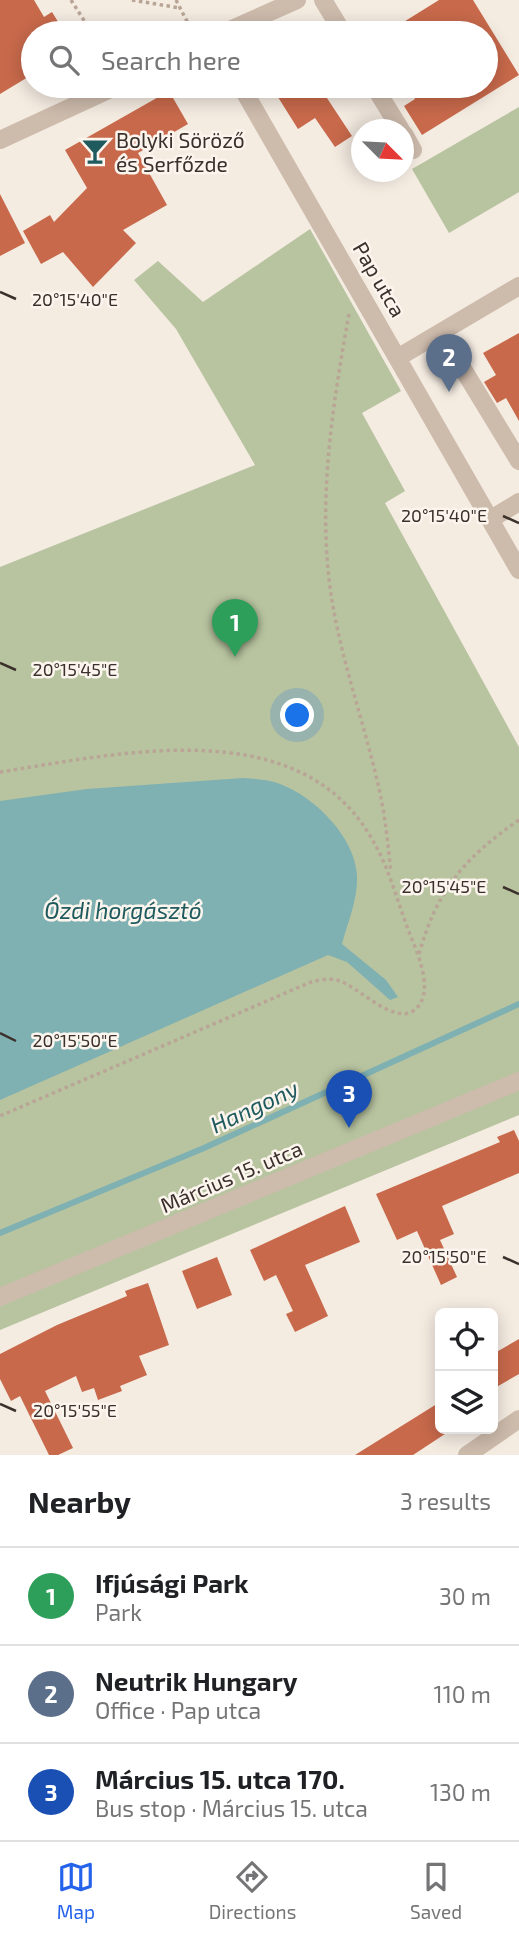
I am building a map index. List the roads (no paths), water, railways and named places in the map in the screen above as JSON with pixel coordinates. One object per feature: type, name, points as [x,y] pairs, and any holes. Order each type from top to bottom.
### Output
[{"type":"street","points":[[250,21],[297,0]]},
{"type":"street","points":[[323,0],[336,21]]},
{"type":"street","points":[[0,140],[91,98]]},
{"type":"street","name":"Pap utca","points":[[248,98],[519,569]]},
{"type":"street","points":[[381,98],[394,119]]},
{"type":"street","points":[[399,357],[519,286]]},
{"type":"street","points":[[441,333],[519,461]]},
{"type":"street","points":[[491,519],[519,502]]},
{"type":"street","name":"Március 15. utca","points":[[0,1297],[519,1080]]},
{"type":"street","points":[[467,1455],[519,1419]]},
{"type":"water","name":"Ózdi horgásztó","points":[[243,778],[270,781],[300,794],[327,816],[339,830],[354,860],[357,875],[354,902],[342,944],[386,980],[398,997],[390,1000],[347,962],[328,955],[0,1100],[0,801],[87,789]]},
{"type":"waterway","name":"Hangony","points":[[0,1233],[204,1148],[519,1004]]},
{"type":"place","name":"Bolyki Söröző és Serfőzde","points":[[95,151]]},
{"type":"place","name":"Neutrik Hungary","points":[[449,392]]},
{"type":"place","name":"Ifjúsági Park","points":[[235,657]]},
{"type":"place","name":"Március 15. utca 170.","points":[[349,1128]]}]
